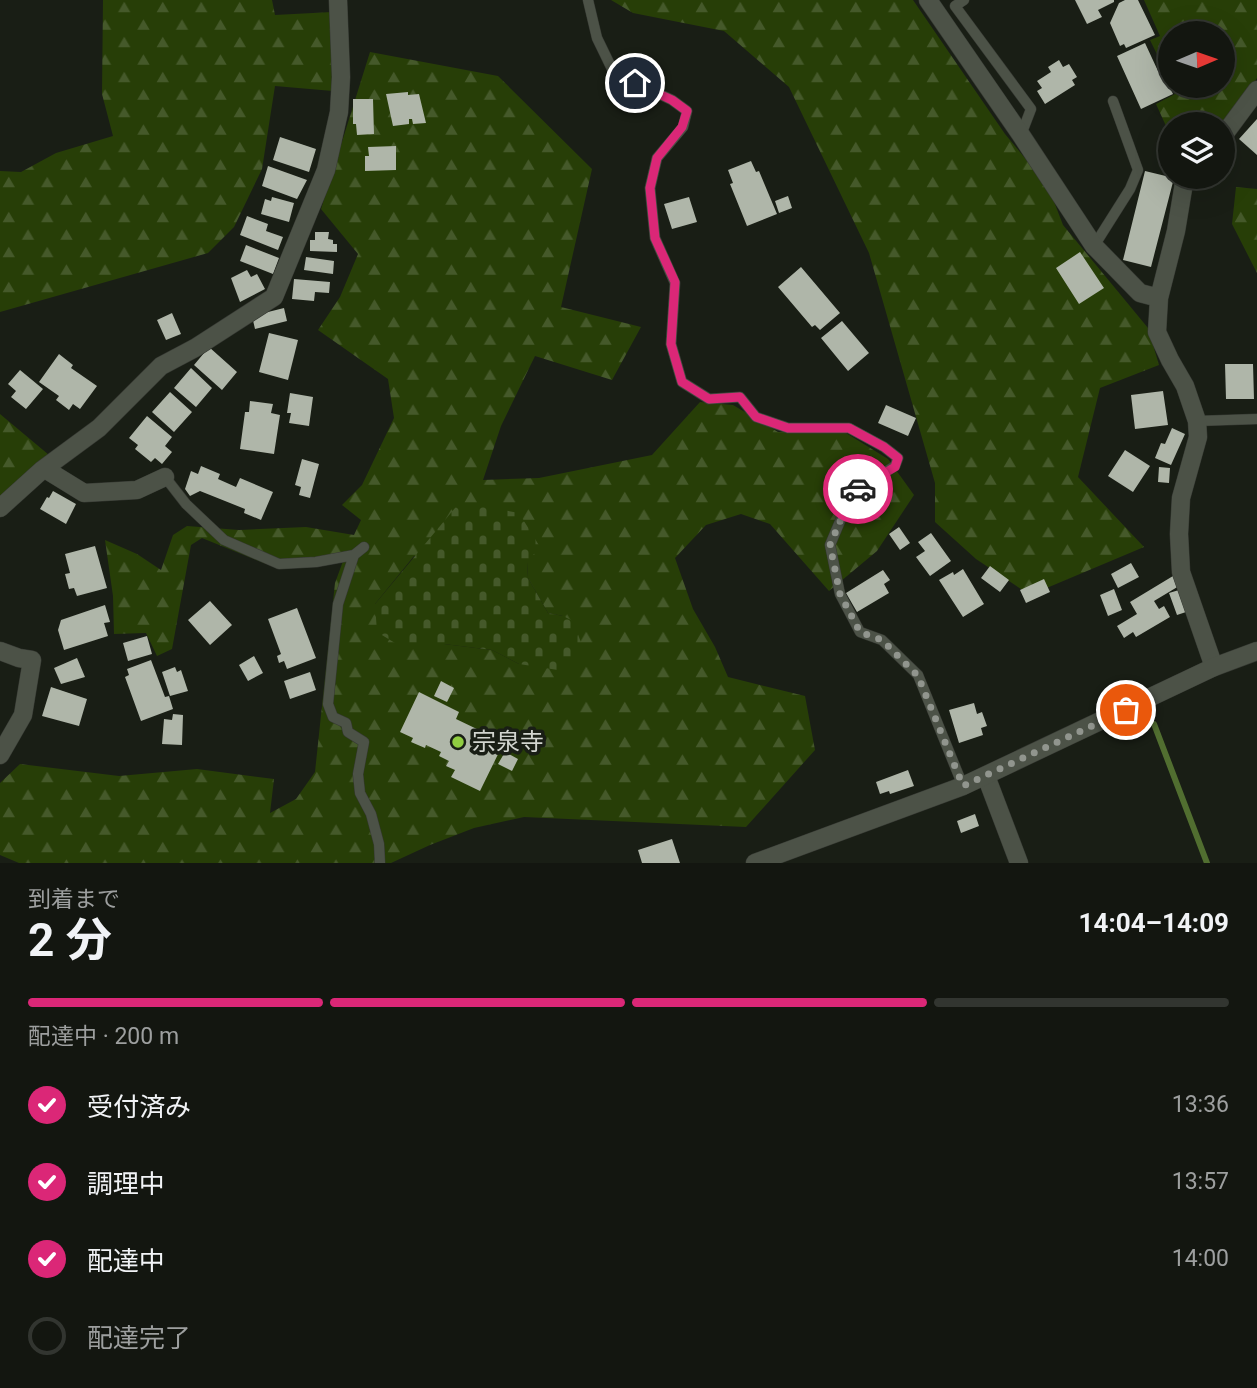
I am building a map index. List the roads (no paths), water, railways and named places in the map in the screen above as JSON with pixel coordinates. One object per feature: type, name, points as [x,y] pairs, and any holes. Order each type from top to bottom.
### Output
[{"type":"street","points":[[0,508],[45,468],[100,428],[161,366],[195,348],[274,297],[326,170],[337,121],[341,77],[338,0]]},
{"type":"street","points":[[928,0],[1094,246],[1140,293],[1159,298]]},
{"type":"street","points":[[1235,120],[1257,90]]},
{"type":"street","points":[[1183,189],[1176,231],[1159,298],[1157,332],[1185,386],[1197,421],[1198,438],[1181,498],[1181,572],[1214,667]]},
{"type":"street","points":[[45,468],[84,493],[137,489],[165,477]]},
{"type":"street","points":[[0,650],[32,660],[23,715],[0,755]]},
{"type":"street","points":[[755,863],[963,786],[1214,667],[1257,651]]},
{"type":"street","points":[[986,776],[1019,863]]},
{"type":"lane","points":[[587,0],[597,38],[614,73],[672,100],[687,111],[682,127],[657,158],[650,188],[655,238],[675,282],[671,344],[682,382],[709,399],[740,397],[756,417],[788,428],[849,428],[898,458],[895,467],[852,493],[830,545],[840,594],[860,632],[882,640],[918,676],[963,786]]},
{"type":"lane","points":[[964,0],[955,6],[1031,109],[1021,135]]},
{"type":"lane","points":[[1094,246],[1130,189],[1138,170],[1113,101]]},
{"type":"lane","points":[[1197,421],[1257,419]]},
{"type":"lane","points":[[165,477],[186,505],[224,540],[279,564],[316,562],[354,555],[364,547]]},
{"type":"lane","points":[[354,555],[338,604],[328,704],[334,717],[346,723],[348,732],[364,742],[358,774],[360,793],[379,844],[380,863]]},
{"type":"waterway","points":[[1154,724],[1207,863]]},
{"type":"place","name":"宗泉寺","points":[[458,742]]}]
